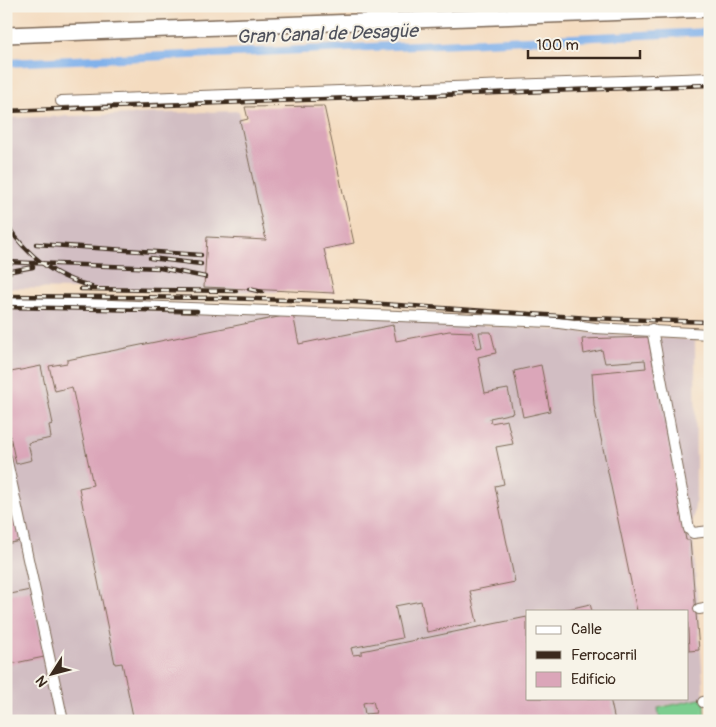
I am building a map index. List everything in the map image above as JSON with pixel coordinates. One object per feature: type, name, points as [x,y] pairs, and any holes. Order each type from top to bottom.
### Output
[{"type":"highway","points":[[6,25],[494,6]]},
{"type":"highway","points":[[6,35],[710,8]]},
{"type":"street","points":[[61,101],[710,78]]},
{"type":"street","points":[[6,301],[552,322],[596,328],[652,329],[710,334]]},
{"type":"street","points":[[652,329],[679,478],[692,532],[710,531]]},
{"type":"street","points":[[6,457],[63,721]]},
{"type":"shaded area","points":[[239,111],[279,292],[6,288],[6,118]]},
{"type":"shaded area","points":[[197,304],[695,340],[696,500],[692,524],[704,698],[658,707],[660,721],[6,721],[6,305]]},
{"type":"green space","points":[[704,698],[705,721],[660,721],[658,708]]},
{"type":"building","points":[[324,106],[354,243],[324,249],[334,293],[204,287],[207,237],[266,240],[240,121],[248,119],[245,107]]},
{"type":"building","points":[[293,314],[299,344],[393,325],[396,341],[449,331],[472,332],[476,348],[482,347],[479,332],[491,332],[496,353],[478,357],[485,393],[508,389],[513,413],[490,418],[491,423],[507,420],[513,444],[496,447],[504,484],[495,486],[515,582],[470,591],[477,622],[427,632],[421,601],[395,606],[402,638],[351,648],[353,655],[362,654],[362,651],[526,617],[526,700],[610,700],[615,721],[566,721],[566,719],[557,721],[134,721],[122,663],[115,664],[79,488],[93,485],[72,387],[55,391],[49,366],[67,363],[67,360]],"holes":[[[373,701],[376,713],[365,714],[363,703]]]},
{"type":"building","points":[[648,337],[686,540],[690,540],[699,650],[689,651],[688,610],[637,610],[594,405],[592,373],[646,368],[645,360],[605,363],[602,350],[584,354],[582,339]]},
{"type":"building","points":[[541,365],[550,411],[523,417],[514,371]]},
{"type":"building","points":[[41,366],[53,424],[49,425],[51,438],[28,443],[32,460],[16,464],[6,417],[6,373]]},
{"type":"building","points":[[6,480],[20,541],[6,544]]},
{"type":"building","points":[[30,590],[44,657],[6,665],[6,595]]},
{"type":"building","points":[[590,604],[592,610],[564,610]]},
{"type":"waterway","name":"Gran Canal de Desagüe","points":[[6,63],[710,32]]},
{"type":"railway","points":[[6,111],[710,85]]},
{"type":"railway","points":[[8,227],[25,248],[44,265],[66,278],[91,286]]},
{"type":"railway","points":[[36,244],[201,255]]},
{"type":"railway","points":[[150,258],[201,264]]},
{"type":"railway","points":[[6,262],[160,268],[205,277]]},
{"type":"railway","points":[[6,272],[33,267]]},
{"type":"railway","points":[[81,289],[236,291]]},
{"type":"railway","points":[[249,289],[262,292]]},
{"type":"railway","points":[[6,296],[222,298],[353,302],[589,318],[710,322]]},
{"type":"railway","points":[[6,307],[197,311]]}]
